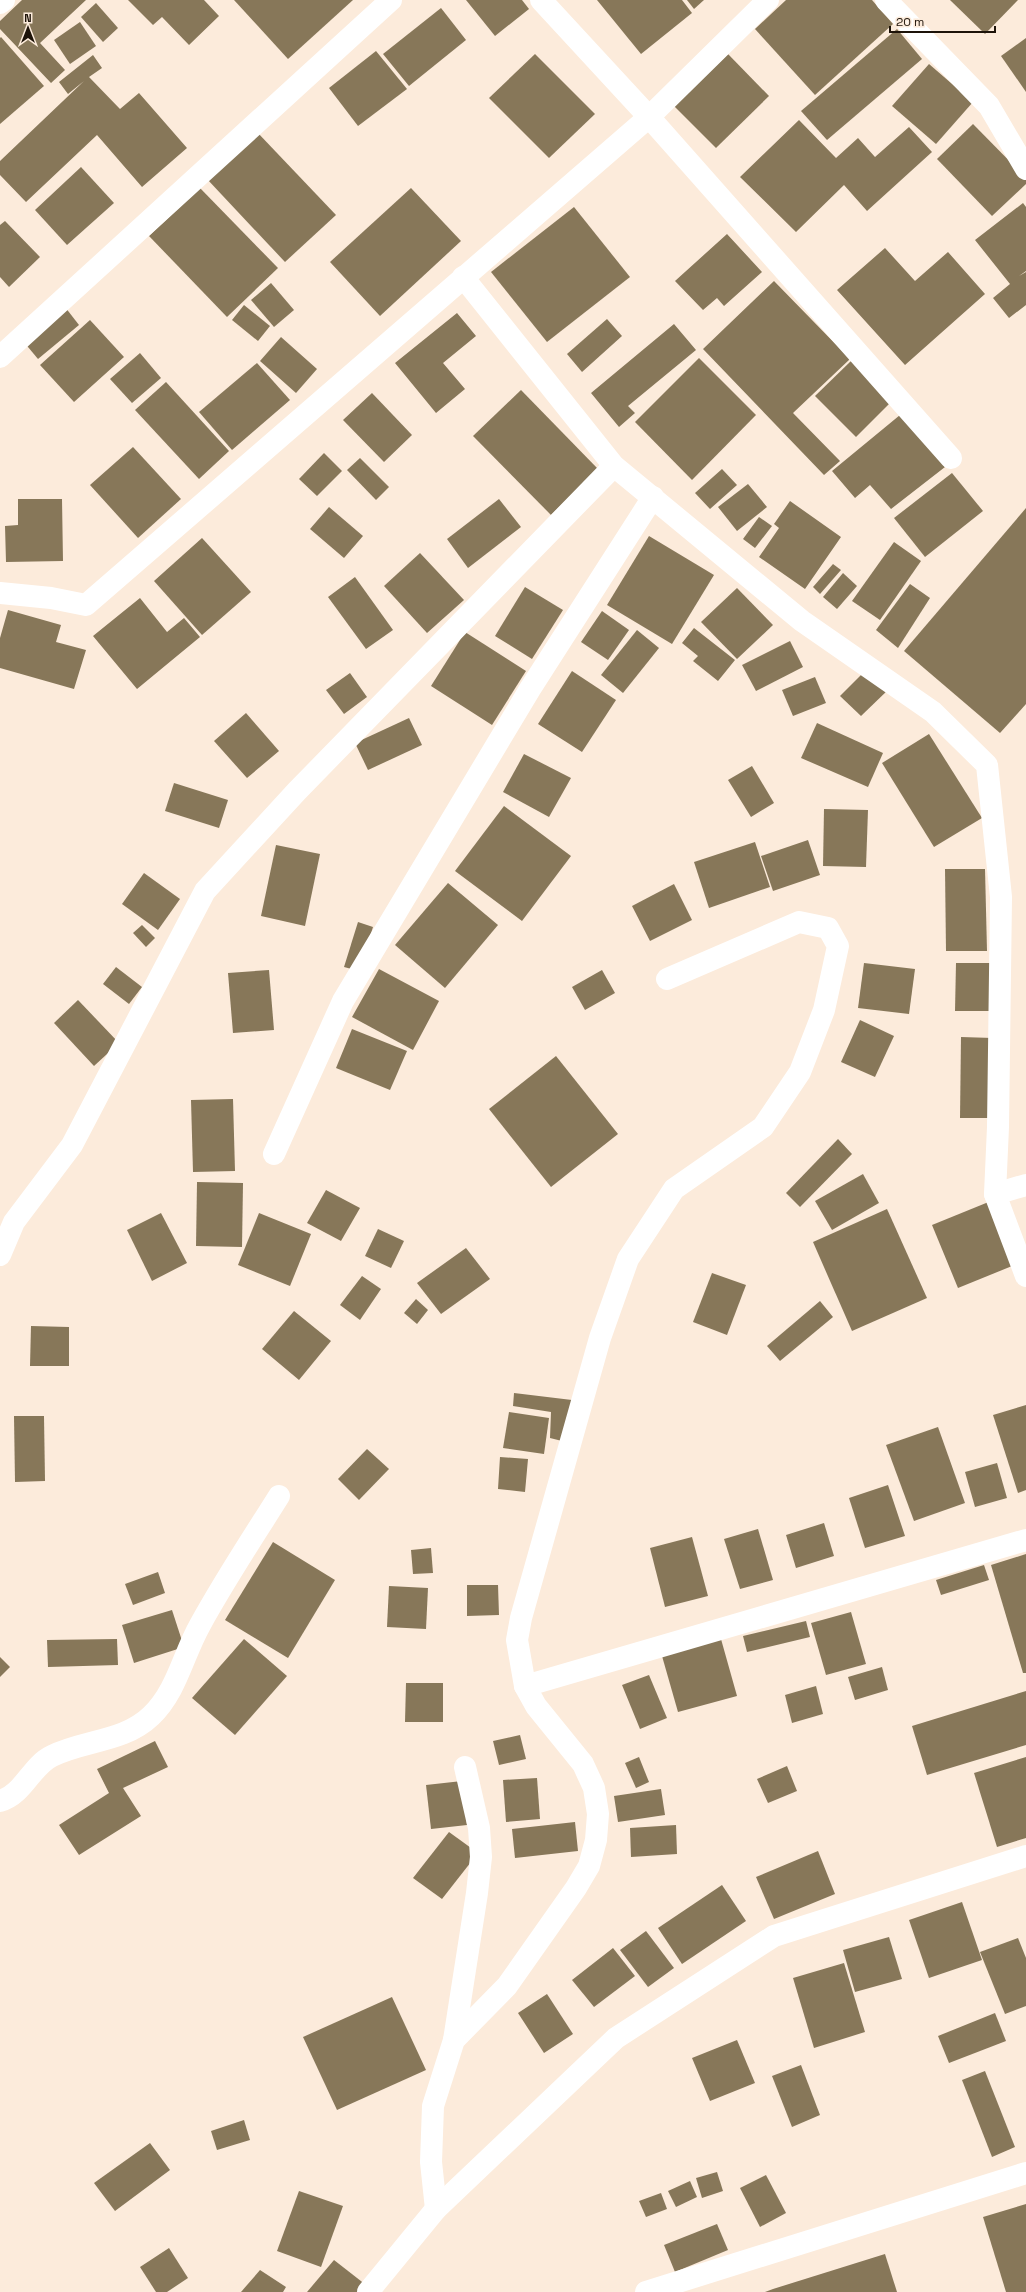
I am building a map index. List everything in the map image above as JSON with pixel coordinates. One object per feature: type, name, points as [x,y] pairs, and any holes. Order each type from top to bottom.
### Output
[{"type":"street","points":[[0,3],[4,0]]},
{"type":"street","points":[[0,357],[391,0]]},
{"type":"street","points":[[541,0],[649,117],[951,458]]},
{"type":"street","points":[[0,593],[51,598],[86,605],[649,117],[768,0]]},
{"type":"street","points":[[886,0],[989,106],[1026,169]]},
{"type":"street","points":[[463,277],[614,466],[802,621],[933,712],[987,765],[1001,897],[998,1127],[995,1194],[1026,1276]]},
{"type":"street","points":[[0,1255],[14,1222],[72,1145],[205,891],[297,791],[614,466]]},
{"type":"street","points":[[274,1154],[343,1002],[530,689],[653,498]]},
{"type":"street","points":[[454,2040],[507,1986],[576,1888],[589,1866],[596,1840],[598,1814],[594,1788],[583,1764],[536,1706],[525,1686],[517,1640],[521,1618],[600,1338],[628,1259],[674,1189],[763,1127],[800,1072],[824,1010],[838,946],[828,928],[799,922],[667,979]]},
{"type":"street","points":[[995,1194],[1026,1185]]},
{"type":"street","points":[[0,1801],[10,1798],[50,1757],[70,1748],[121,1735],[151,1716],[172,1689],[199,1626],[279,1496]]},
{"type":"street","points":[[525,1686],[1026,1540]]},
{"type":"street","points":[[436,2209],[431,2162],[433,2106],[454,2040],[478,1893],[481,1857],[479,1828],[464,1767]]},
{"type":"street","points":[[368,2292],[436,2209],[616,2038],[774,1936],[1026,1856]]},
{"type":"street","points":[[646,2292],[1026,2173]]},
{"type":"building","points":[[22,0],[86,0],[40,43],[65,70],[51,83],[0,29],[0,21]]},
{"type":"building","points":[[128,0],[204,0],[219,16],[189,45],[162,17],[153,25]]},
{"type":"building","points":[[234,0],[353,0],[288,59]]},
{"type":"building","points":[[466,0],[522,0],[529,9],[495,36]]},
{"type":"building","points":[[597,0],[682,0],[692,13],[641,54]]},
{"type":"building","points":[[687,0],[704,0],[694,9]]},
{"type":"building","points":[[786,0],[872,0],[893,24],[815,95],[755,29]]},
{"type":"building","points":[[950,0],[1018,0],[985,34]]},
{"type":"building","points":[[96,3],[118,28],[103,42],[81,17]]},
{"type":"building","points":[[441,8],[466,40],[409,86],[383,54]]},
{"type":"building","points":[[80,22],[96,46],[70,64],[54,40]]},
{"type":"building","points":[[897,29],[922,59],[827,140],[801,111]]},
{"type":"building","points":[[1,37],[44,86],[0,124],[0,38]]},
{"type":"building","points":[[1026,38],[1026,92],[1001,56]]},
{"type":"building","points":[[376,51],[407,89],[358,126],[329,88]]},
{"type":"building","points":[[535,54],[595,114],[549,158],[489,98]]},
{"type":"building","points":[[728,54],[769,96],[716,148],[674,106]]},
{"type":"building","points":[[93,55],[102,68],[89,77],[120,109],[139,93],[187,148],[142,187],[97,135],[26,202],[0,175],[0,161],[84,81],[68,94],[59,82]]},
{"type":"building","points":[[929,64],[973,102],[936,144],[892,106]]},
{"type":"building","points":[[799,120],[836,158],[858,138],[875,157],[909,127],[932,152],[867,211],[844,185],[796,232],[740,177]]},
{"type":"building","points":[[973,124],[1026,178],[1026,184],[992,216],[937,159]]},
{"type":"building","points":[[257,132],[336,215],[285,262],[207,179]]},
{"type":"building","points":[[81,167],[114,203],[67,245],[35,210]]},
{"type":"building","points":[[200,188],[278,268],[227,317],[149,236]]},
{"type":"building","points":[[411,188],[461,241],[380,316],[330,262]]},
{"type":"building","points":[[1023,203],[1026,207],[1026,271],[1019,276],[1026,272],[1026,305],[1009,318],[993,298],[1010,284],[975,240]]},
{"type":"building","points":[[574,207],[630,277],[547,342],[491,272]]},
{"type":"building","points":[[5,221],[40,257],[9,287],[0,277],[0,225]]},
{"type":"building","points":[[727,234],[762,272],[724,306],[717,298],[703,310],[675,281]]},
{"type":"building","points":[[885,248],[915,281],[948,252],[985,294],[905,365],[837,290]]},
{"type":"building","points":[[774,281],[850,359],[793,413],[840,461],[824,475],[703,349]]},
{"type":"building","points":[[271,283],[294,310],[274,327],[251,300]]},
{"type":"building","points":[[244,305],[270,326],[258,341],[232,320]]},
{"type":"building","points":[[65,307],[79,325],[38,359],[23,341]]},
{"type":"building","points":[[457,313],[476,336],[443,363],[465,389],[436,413],[395,363]]},
{"type":"building","points":[[607,319],[622,336],[582,372],[567,354]]},
{"type":"building","points":[[90,320],[124,357],[74,402],[40,365]]},
{"type":"building","points":[[674,324],[696,350],[628,406],[635,413],[619,427],[591,393]]},
{"type":"building","points":[[281,337],[317,369],[296,393],[260,361]]},
{"type":"building","points":[[140,353],[161,378],[132,403],[110,379]]},
{"type":"building","points":[[699,358],[756,415],[692,480],[635,422]]},
{"type":"building","points":[[852,360],[892,401],[856,437],[815,396]]},
{"type":"building","points":[[257,363],[290,400],[232,450],[199,412]]},
{"type":"building","points":[[166,382],[229,451],[199,479],[135,410]]},
{"type":"building","points":[[521,390],[598,469],[551,515],[473,436]]},
{"type":"building","points":[[372,393],[412,435],[384,462],[343,420]]},
{"type":"building","points":[[900,415],[945,467],[891,509],[870,485],[855,498],[832,471]]},
{"type":"building","points":[[133,447],[181,499],[138,538],[90,485]]},
{"type":"building","points":[[324,453],[342,471],[317,496],[299,479]]},
{"type":"building","points":[[360,458],[389,487],[376,500],[347,470]]},
{"type":"building","points":[[722,469],[737,485],[710,509],[695,493]]},
{"type":"building","points":[[952,473],[983,511],[925,557],[894,518]]},
{"type":"building","points":[[748,484],[767,507],[737,531],[718,507]]},
{"type":"building","points":[[18,499],[62,499],[63,561],[6,562],[5,526],[18,525]]},
{"type":"building","points":[[499,499],[521,527],[468,568],[447,539]]},
{"type":"building","points":[[790,501],[841,537],[805,589],[759,557],[779,528],[774,524]]},
{"type":"building","points":[[329,507],[363,536],[344,558],[310,529]]},
{"type":"building","points":[[1026,508],[1026,704],[1000,733],[904,651]]},
{"type":"building","points":[[759,517],[772,526],[755,548],[743,539]]},
{"type":"building","points":[[649,536],[714,575],[672,644],[607,605]]},
{"type":"building","points":[[202,538],[251,592],[202,635],[154,581]]},
{"type":"building","points":[[894,542],[921,561],[880,620],[852,601]]},
{"type":"building","points":[[420,553],[464,600],[427,633],[384,586]]},
{"type":"building","points":[[833,564],[841,570],[820,594],[813,587]]},
{"type":"building","points":[[843,573],[857,586],[837,609],[823,597]]},
{"type":"building","points":[[355,577],[393,630],[366,649],[328,597]]},
{"type":"building","points":[[910,584],[930,598],[898,648],[876,630]]},
{"type":"building","points":[[525,587],[563,610],[532,659],[495,636]]},
{"type":"building","points":[[737,588],[773,625],[737,659],[701,622]]},
{"type":"building","points":[[140,598],[167,632],[184,618],[200,637],[137,689],[93,636]]},
{"type":"building","points":[[8,610],[61,625],[56,642],[86,650],[74,689],[0,668],[0,638]]},
{"type":"building","points":[[602,611],[629,630],[608,660],[581,642]]},
{"type":"building","points":[[694,628],[735,660],[718,681],[693,661],[698,656],[682,643]]},
{"type":"building","points":[[637,630],[659,648],[623,693],[601,675]]},
{"type":"building","points":[[465,632],[526,671],[492,725],[431,686]]},
{"type":"building","points":[[790,641],[803,667],[756,691],[742,665]]},
{"type":"building","points":[[868,668],[889,689],[861,716],[840,696]]},
{"type":"building","points":[[572,671],[616,700],[582,752],[538,724]]},
{"type":"building","points":[[350,673],[367,697],[344,714],[326,690]]},
{"type":"building","points":[[815,677],[826,703],[793,716],[782,690]]},
{"type":"building","points":[[246,713],[279,751],[247,778],[214,741]]},
{"type":"building","points":[[409,718],[422,745],[368,770],[355,743]]},
{"type":"building","points":[[817,723],[883,753],[868,787],[801,758]]},
{"type":"building","points":[[929,734],[982,818],[934,847],[882,763]]},
{"type":"building","points":[[524,754],[571,778],[549,817],[503,792]]},
{"type":"building","points":[[752,766],[774,803],[751,817],[728,780]]},
{"type":"building","points":[[174,783],[228,800],[219,828],[165,811]]},
{"type":"building","points":[[504,806],[571,856],[522,921],[455,871]]},
{"type":"building","points":[[824,809],[868,810],[866,867],[823,866]]},
{"type":"building","points":[[808,840],[820,875],[773,891],[761,856]]},
{"type":"building","points":[[755,842],[770,887],[709,908],[694,862]]},
{"type":"building","points":[[276,845],[320,854],[305,926],[261,916]]},
{"type":"building","points":[[945,869],[985,869],[987,951],[946,951]]},
{"type":"building","points":[[144,873],[180,899],[158,930],[122,904]]},
{"type":"building","points":[[448,883],[498,925],[445,988],[395,945]]},
{"type":"building","points":[[674,884],[692,920],[650,941],[632,906]]},
{"type":"building","points":[[358,922],[373,927],[359,971],[344,967]]},
{"type":"building","points":[[142,925],[155,938],[146,947],[133,933]]},
{"type":"building","points":[[864,963],[915,969],[909,1014],[858,1008]]},
{"type":"building","points":[[956,963],[992,963],[992,1011],[955,1011]]},
{"type":"building","points":[[116,967],[142,987],[129,1004],[103,984]]},
{"type":"building","points":[[379,969],[439,1001],[413,1050],[352,1017]]},
{"type":"building","points":[[269,970],[274,1030],[233,1033],[228,973]]},
{"type":"building","points":[[602,970],[615,993],[585,1010],[572,987]]},
{"type":"building","points":[[78,1000],[119,1043],[94,1066],[54,1023]]},
{"type":"building","points":[[860,1020],[894,1036],[875,1077],[841,1062]]},
{"type":"building","points":[[352,1029],[407,1051],[390,1090],[336,1068]]},
{"type":"building","points":[[961,1037],[993,1038],[992,1118],[960,1118]]},
{"type":"building","points":[[556,1056],[618,1134],[551,1187],[489,1109]]},
{"type":"building","points":[[233,1099],[235,1171],[193,1172],[191,1100]]},
{"type":"building","points":[[838,1139],[852,1154],[800,1207],[786,1193]]},
{"type":"building","points":[[863,1174],[879,1203],[832,1230],[815,1201]]},
{"type":"building","points":[[197,1182],[243,1183],[242,1247],[196,1246]]},
{"type":"building","points":[[326,1190],[360,1208],[341,1241],[307,1223]]},
{"type":"building","points":[[991,1201],[1017,1264],[958,1288],[932,1225]]},
{"type":"building","points":[[887,1209],[927,1298],[852,1331],[813,1242]]},
{"type":"building","points":[[161,1213],[187,1263],[152,1281],[127,1230]]},
{"type":"building","points":[[259,1213],[311,1234],[290,1286],[238,1265]]},
{"type":"building","points":[[378,1229],[404,1241],[391,1268],[365,1256]]},
{"type":"building","points":[[466,1248],[490,1279],[441,1314],[417,1283]]},
{"type":"building","points":[[712,1273],[746,1285],[727,1335],[693,1322]]},
{"type":"building","points":[[362,1276],[381,1289],[360,1320],[340,1305]]},
{"type":"building","points":[[416,1299],[428,1310],[417,1324],[404,1313]]},
{"type":"building","points":[[820,1301],[833,1317],[780,1361],[767,1346]]},
{"type":"building","points":[[294,1311],[331,1341],[299,1380],[262,1349]]},
{"type":"building","points":[[31,1326],[69,1327],[69,1366],[30,1366]]},
{"type":"building","points":[[514,1393],[572,1400],[566,1442],[550,1438],[551,1412],[513,1406]]},
{"type":"building","points":[[1026,1405],[1026,1490],[1018,1493],[993,1415]]},
{"type":"building","points":[[509,1412],[549,1418],[544,1454],[503,1448]]},
{"type":"building","points":[[14,1416],[44,1416],[45,1481],[15,1482]]},
{"type":"building","points":[[938,1427],[965,1503],[914,1521],[886,1445]]},
{"type":"building","points":[[367,1449],[389,1469],[359,1500],[338,1479]]},
{"type":"building","points":[[500,1457],[528,1459],[525,1492],[498,1489]]},
{"type":"building","points":[[997,1463],[1007,1498],[975,1507],[965,1472]]},
{"type":"building","points":[[888,1485],[905,1536],[865,1548],[849,1498]]},
{"type":"building","points":[[824,1523],[834,1556],[796,1568],[786,1535]]},
{"type":"building","points":[[758,1529],[773,1580],[740,1589],[724,1539]]},
{"type":"building","points":[[692,1537],[708,1596],[665,1607],[650,1548]]},
{"type":"building","points":[[273,1542],[335,1580],[288,1658],[225,1620]]},
{"type":"building","points":[[431,1548],[433,1573],[413,1574],[411,1550]]},
{"type":"building","points":[[1026,1554],[1026,1673],[1023,1673],[991,1565]]},
{"type":"building","points":[[984,1565],[989,1580],[941,1595],[936,1580]]},
{"type":"building","points":[[158,1572],[165,1593],[133,1605],[125,1584]]},
{"type":"building","points":[[467,1585],[498,1585],[499,1615],[467,1616]]},
{"type":"building","points":[[389,1586],[428,1588],[426,1629],[387,1627]]},
{"type":"building","points":[[172,1610],[184,1647],[134,1663],[122,1625]]},
{"type":"building","points":[[851,1612],[866,1664],[826,1675],[811,1623]]},
{"type":"building","points":[[806,1621],[810,1637],[747,1652],[743,1636]]},
{"type":"building","points":[[117,1639],[118,1665],[48,1667],[47,1640]]},
{"type":"building","points":[[244,1639],[287,1676],[235,1735],[192,1698]]},
{"type":"building","points":[[721,1639],[737,1696],[678,1712],[662,1656]]},
{"type":"building","points":[[0,1657],[10,1667],[0,1677]]},
{"type":"building","points":[[882,1667],[888,1690],[855,1700],[848,1677]]},
{"type":"building","points":[[649,1675],[667,1718],[640,1729],[622,1685]]},
{"type":"building","points":[[406,1683],[443,1683],[443,1722],[405,1722]]},
{"type":"building","points":[[816,1686],[823,1714],[792,1723],[785,1695]]},
{"type":"building","points":[[1026,1691],[1026,1745],[927,1775],[912,1726]]},
{"type":"building","points":[[520,1735],[526,1759],[499,1765],[493,1741]]},
{"type":"building","points":[[155,1741],[168,1767],[123,1788],[141,1816],[79,1855],[59,1825],[109,1793],[97,1769]]},
{"type":"building","points":[[639,1757],[649,1782],[636,1788],[625,1763]]},
{"type":"building","points":[[1026,1757],[1026,1838],[997,1847],[974,1773]]},
{"type":"building","points":[[787,1766],[797,1791],[768,1803],[757,1779]]},
{"type":"building","points":[[537,1778],[540,1819],[506,1822],[503,1780]]},
{"type":"building","points":[[462,1781],[467,1825],[431,1829],[426,1785]]},
{"type":"building","points":[[661,1789],[665,1815],[618,1822],[614,1796]]},
{"type":"building","points":[[575,1822],[578,1851],[515,1858],[512,1829]]},
{"type":"building","points":[[676,1825],[677,1854],[631,1857],[630,1828]]},
{"type":"building","points":[[449,1832],[478,1853],[442,1899],[413,1878]]},
{"type":"building","points":[[818,1851],[835,1894],[774,1919],[756,1877]]},
{"type":"building","points":[[722,1885],[746,1921],[682,1964],[658,1928]]},
{"type":"building","points":[[962,1902],[982,1960],[929,1978],[909,1920]]},
{"type":"building","points":[[646,1931],[674,1968],[648,1987],[620,1950]]},
{"type":"building","points":[[889,1937],[902,1979],[855,1992],[843,1950]]},
{"type":"building","points":[[1018,1938],[1026,1958],[1026,2006],[1005,2014],[980,1952]]},
{"type":"building","points":[[613,1948],[635,1976],[594,2007],[572,1980]]},
{"type":"building","points":[[844,1963],[865,2032],[814,2048],[793,1978]]},
{"type":"building","points":[[547,1994],[573,2034],[544,2053],[518,2013]]},
{"type":"building","points":[[392,1997],[426,2070],[337,2110],[303,2037]]},
{"type":"building","points":[[995,2013],[1006,2041],[949,2063],[938,2036]]},
{"type":"building","points":[[737,2040],[755,2083],[710,2101],[692,2058]]},
{"type":"building","points":[[801,2065],[820,2115],[792,2127],[772,2076]]},
{"type":"building","points":[[985,2071],[1015,2147],[992,2157],[962,2080]]},
{"type":"building","points":[[244,2120],[250,2140],[217,2150],[211,2131]]},
{"type":"building","points":[[150,2143],[170,2170],[115,2211],[94,2183]]},
{"type":"building","points":[[717,2172],[723,2191],[702,2198],[696,2178]]},
{"type":"building","points":[[766,2175],[786,2213],[760,2227],[740,2188]]},
{"type":"building","points":[[690,2181],[697,2197],[676,2207],[668,2191]]},
{"type":"building","points":[[299,2191],[343,2206],[321,2267],[277,2251]]},
{"type":"building","points":[[661,2193],[667,2209],[646,2217],[639,2201]]},
{"type":"building","points":[[1026,2204],[1026,2292],[1006,2292],[983,2217]]},
{"type":"building","points":[[717,2224],[728,2250],[675,2272],[664,2245]]},
{"type":"building","points":[[169,2248],[188,2278],[167,2292],[156,2292],[140,2267]]},
{"type":"building","points":[[885,2254],[897,2292],[765,2292],[773,2289]]},
{"type":"building","points":[[334,2260],[366,2285],[360,2292],[307,2292]]},
{"type":"building","points":[[260,2270],[286,2287],[283,2292],[241,2292]]}]
